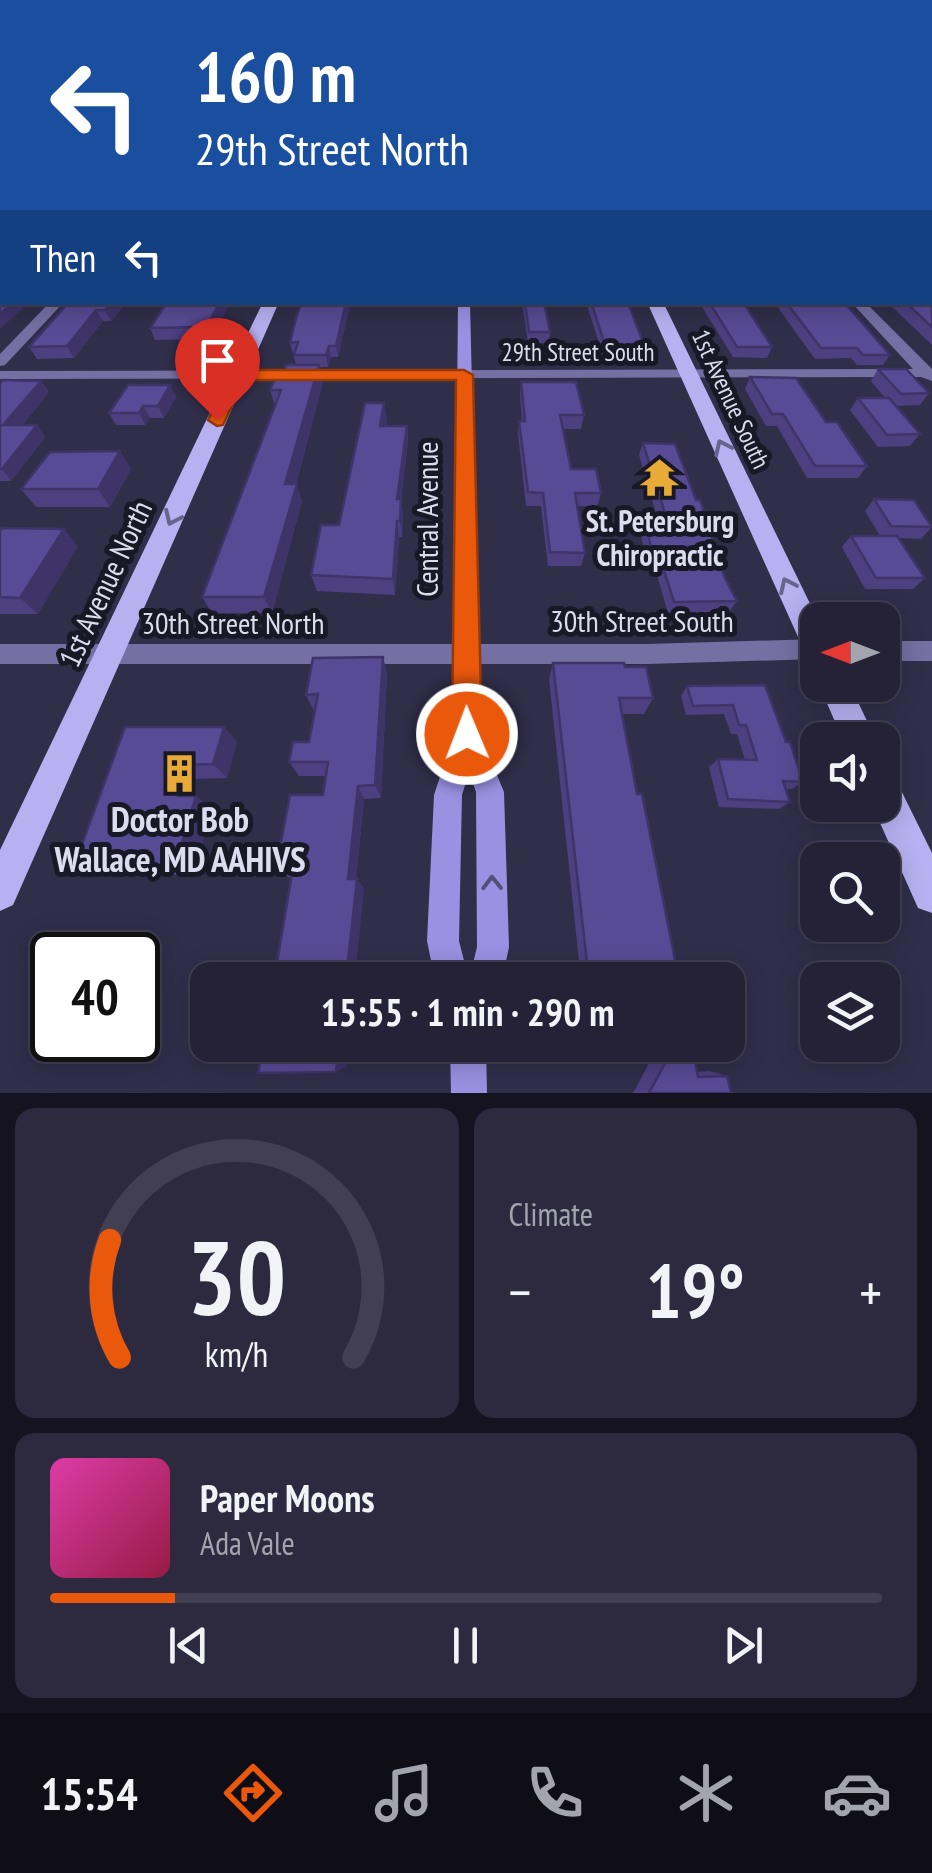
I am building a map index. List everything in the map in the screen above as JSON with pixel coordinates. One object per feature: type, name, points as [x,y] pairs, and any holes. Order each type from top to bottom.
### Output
[{"type":"main road","name":"1st Avenue North","points":[[0,892],[270,305]]},
{"type":"main road","name":"1st Avenue South","points":[[656,305],[800,612]]},
{"type":"main road","points":[[898,822],[932,894]]},
{"type":"street","points":[[0,362],[55,305]]},
{"type":"street","name":"Central Avenue","points":[[447,962],[442,941],[448,795],[467,734],[464,305]]},
{"type":"street","points":[[861,305],[930,375]]},
{"type":"street","name":"29th Street South","points":[[0,375],[930,375]]},
{"type":"street","name":"30th Street South","points":[[466,652],[800,650]]},
{"type":"street","points":[[900,651],[932,651]]},
{"type":"street","name":"30th Street North","points":[[0,654],[466,652]]},
{"type":"street","name":"Central Avenue","points":[[467,734],[490,792],[493,948],[490,962]]},
{"type":"street","points":[[469,1062],[469,1093]]},
{"type":"building","points":[[66,305],[109,305],[105,310],[96,310],[67,346],[29,347]]},
{"type":"building","points":[[165,305],[218,305],[206,327],[150,328]]},
{"type":"building","points":[[302,305],[345,305],[336,346],[329,346],[326,355],[294,355],[298,342],[290,343]]},
{"type":"building","points":[[525,305],[545,305],[550,332],[529,332]]},
{"type":"building","points":[[592,305],[629,305],[645,348],[606,348]]},
{"type":"building","points":[[711,305],[745,305],[772,347],[737,347]]},
{"type":"building","points":[[788,305],[847,305],[890,355],[863,355],[857,348],[821,348]]},
{"type":"building","points":[[908,305],[932,305],[932,327]]},
{"type":"building","points":[[286,365],[319,365],[285,484],[297,484],[264,597],[202,597],[281,390],[270,390],[279,370],[285,370]]},
{"type":"building","points":[[878,369],[906,369],[929,393],[901,394]]},
{"type":"building","points":[[750,377],[796,378],[826,422],[837,422],[867,466],[815,466],[783,414],[772,414]]},
{"type":"building","points":[[41,381],[3,425],[37,425],[0,469],[0,383]]},
{"type":"building","points":[[521,382],[576,382],[584,415],[560,415],[571,469],[596,469],[601,493],[575,493],[585,553],[550,552],[543,493],[528,492],[519,421],[525,421]]},
{"type":"building","points":[[128,385],[170,385],[158,406],[143,406],[139,413],[109,413]]},
{"type":"building","points":[[858,398],[889,398],[920,434],[887,435]]},
{"type":"building","points":[[365,403],[384,403],[380,426],[407,426],[397,499],[401,499],[400,521],[393,579],[311,575],[321,525],[339,525]]},
{"type":"building","points":[[643,443],[675,444],[737,601],[674,602],[661,561],[655,561],[642,512],[665,513]]},
{"type":"building","points":[[120,451],[98,489],[21,489],[50,452]]},
{"type":"building","points":[[874,499],[914,500],[932,527],[891,526]]},
{"type":"building","points":[[2,528],[64,529],[20,598],[0,597]]},
{"type":"building","points":[[851,536],[897,536],[925,578],[876,578]]},
{"type":"building","points":[[383,657],[375,785],[358,786],[348,879],[357,879],[348,962],[277,962],[293,868],[276,868],[290,795],[323,795],[328,762],[289,762],[293,742],[309,742],[318,694],[306,695],[313,658]]},
{"type":"building","points":[[553,663],[624,663],[625,667],[646,667],[653,698],[619,698],[675,962],[587,962]]},
{"type":"building","points":[[765,685],[800,773],[800,782],[783,781],[790,802],[728,799],[718,759],[757,760],[746,725],[739,725],[733,705],[693,706],[687,686]]},
{"type":"building","points":[[125,727],[224,727],[213,764],[178,765],[178,796],[196,796],[175,866],[74,866]]},
{"type":"building","points":[[260,1062],[337,1062],[336,1072],[258,1073]]},
{"type":"building","points":[[666,1062],[695,1062],[698,1077],[727,1076],[731,1093],[649,1093]]},
{"type":"place","name":"St. Petersburg Chiropractic","points":[[660,478]]},
{"type":"place","name":"Doctor Bob Wallace, MD AAHIVS","points":[[180,773]]},
{"type":"route","points":[[217,420],[238,375],[464,375],[467,734]]}]
